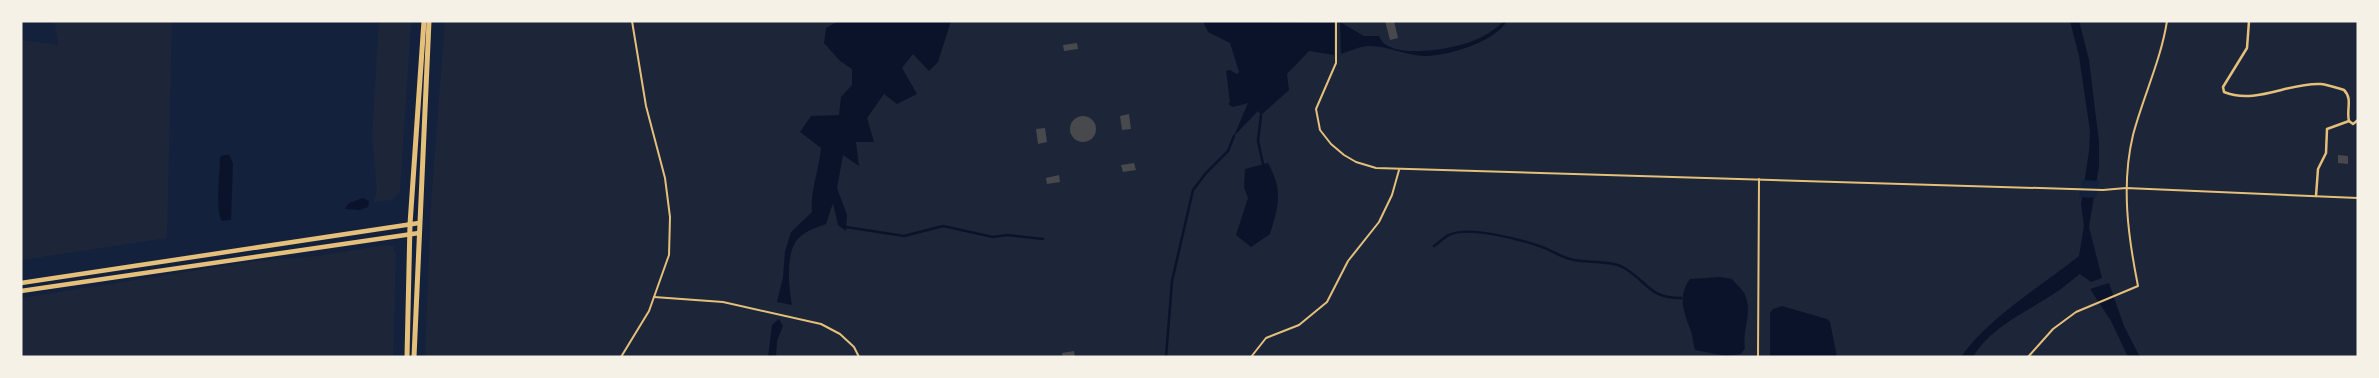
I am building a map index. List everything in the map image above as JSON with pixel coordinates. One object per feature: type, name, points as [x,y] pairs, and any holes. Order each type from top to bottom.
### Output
[{"type":"main road","points":[[406,357],[410,224],[424,21]]},
{"type":"main road","points":[[414,357],[430,21]]},
{"type":"street","points":[[2249,21],[2247,48],[2223,87],[2224,92],[2242,96],[2315,85],[2335,88],[2348,94],[2348,121]]},
{"type":"street","points":[[2348,121],[2353,124],[2358,120]]},
{"type":"street","points":[[2316,196],[2318,169],[2326,153],[2327,129],[2348,121]]},
{"type":"street","points":[[21,283],[419,223]]},
{"type":"street","points":[[21,291],[419,233]]},
{"type":"lane","points":[[621,357],[649,311],[669,255],[670,217],[665,178],[646,106],[632,21]]},
{"type":"lane","points":[[1336,21],[1336,63],[1316,109],[1320,130],[1331,144],[1356,162],[1376,168],[1759,179],[1896,185],[2103,190],[2126,188],[2358,198]]},
{"type":"lane","points":[[2028,357],[2053,329],[2076,312],[2138,286],[2128,229],[2126,188],[2133,136],[2167,21]]},
{"type":"lane","points":[[1251,357],[1266,338],[1299,325],[1327,302],[1348,261],[1379,222],[1392,195],[1399,170]]},
{"type":"lane","points":[[1758,357],[1759,179]]},
{"type":"lane","points":[[654,297],[723,302],[821,324],[840,334],[854,347],[859,357]]},
{"type":"shaded area","points":[[51,21],[172,21],[167,238],[21,260],[21,40],[58,45],[55,24]]},
{"type":"shaded area","points":[[379,21],[411,21],[400,192],[392,200],[374,202],[377,191],[372,135]]},
{"type":"shaded area","points":[[445,21],[2358,21],[2358,357],[425,357],[431,204]]},
{"type":"shaded area","points":[[839,21],[951,21],[938,62],[929,71],[913,54],[902,68],[917,94],[897,104],[884,94],[867,118],[874,142],[856,142],[859,166],[843,155],[837,188],[847,215],[846,231],[838,225],[833,203],[826,224],[807,232],[796,242],[792,250],[789,269],[792,305],[777,302],[783,277],[785,251],[791,232],[812,212],[812,196],[821,148],[800,132],[811,116],[839,115],[841,97],[852,85],[852,69],[840,61],[824,43],[826,28]]},
{"type":"shaded area","points":[[1203,21],[1334,23],[1334,55],[1309,51],[1287,74],[1289,90],[1261,115],[1258,111],[1234,136],[1248,103],[1233,107],[1228,104],[1230,102],[1226,71],[1230,70],[1237,74],[1239,72],[1230,43],[1208,32]]},
{"type":"shaded area","points":[[1504,21],[1507,21],[1501,29],[1481,42],[1444,54],[1423,56],[1370,46],[1341,54],[1340,22],[1364,36],[1379,36],[1385,44],[1394,48],[1407,51],[1421,51],[1449,48],[1470,42],[1497,28]]},
{"type":"shaded area","points":[[2070,21],[2079,21],[2089,60],[2099,142],[2099,166],[2089,227],[2102,278],[2091,282],[2080,274],[2056,293],[1998,329],[1973,357],[1961,357],[1985,329],[2000,316],[2079,256],[2084,226],[2081,204],[2090,131],[2079,56]]},
{"type":"shaded area","points":[[229,155],[233,163],[231,220],[222,221],[218,191],[220,157]]},
{"type":"shaded area","points":[[1268,163],[1278,190],[1276,214],[1270,234],[1251,247],[1236,235],[1248,198],[1244,187],[1245,169]]},
{"type":"shaded area","points":[[363,198],[369,201],[368,207],[360,210],[345,209],[349,203]]},
{"type":"shaded area","points":[[384,245],[393,246],[396,254],[393,357],[21,357],[21,298],[256,261],[318,256]]},
{"type":"shaded area","points":[[1720,277],[1732,279],[1744,293],[1747,301],[1748,315],[1744,342],[1745,348],[1741,354],[1726,356],[1695,350],[1692,333],[1684,311],[1684,292],[1690,279]]},
{"type":"shaded area","points":[[2109,283],[2124,326],[2140,357],[2128,357],[2111,321],[2090,289]]},
{"type":"shaded area","points":[[1782,306],[1827,319],[1830,322],[1837,357],[1770,357],[1770,313],[1773,309]]},
{"type":"shaded area","points":[[779,319],[783,326],[777,341],[776,357],[768,357],[772,325]]},
{"type":"pier","points":[[2082,180],[2099,181],[2096,198],[2079,197]]},
{"type":"building","points":[[1385,21],[1394,21],[1398,38],[1390,40]]},
{"type":"building","points":[[1077,43],[1078,49],[1064,51],[1063,45]]},
{"type":"building","points":[[1129,114],[1131,129],[1122,130],[1120,116]]},
{"type":"building","points":[[1083,116],[1092,120],[1096,129],[1092,138],[1083,142],[1074,138],[1070,129],[1074,120]]},
{"type":"building","points":[[1045,128],[1047,142],[1038,144],[1036,129]]},
{"type":"building","points":[[2338,155],[2348,156],[2348,164],[2338,163]]},
{"type":"building","points":[[1134,163],[1136,170],[1123,172],[1121,165]]},
{"type":"building","points":[[1059,175],[1060,182],[1047,184],[1046,178]]},
{"type":"building","points":[[1074,351],[1075,357],[1063,357],[1062,353]]},
{"type":"waterway","points":[[1261,115],[1258,141],[1263,164]]},
{"type":"waterway","points":[[1166,357],[1172,281],[1193,190],[1206,173],[1228,151],[1234,136]]},
{"type":"waterway","points":[[846,227],[904,236],[943,226],[993,237],[1007,235],[1043,239]]},
{"type":"waterway","points":[[1434,246],[1447,236],[1458,232],[1509,237],[1542,247],[1570,259],[1620,266],[1656,293],[1663,296],[1681,298]]}]
